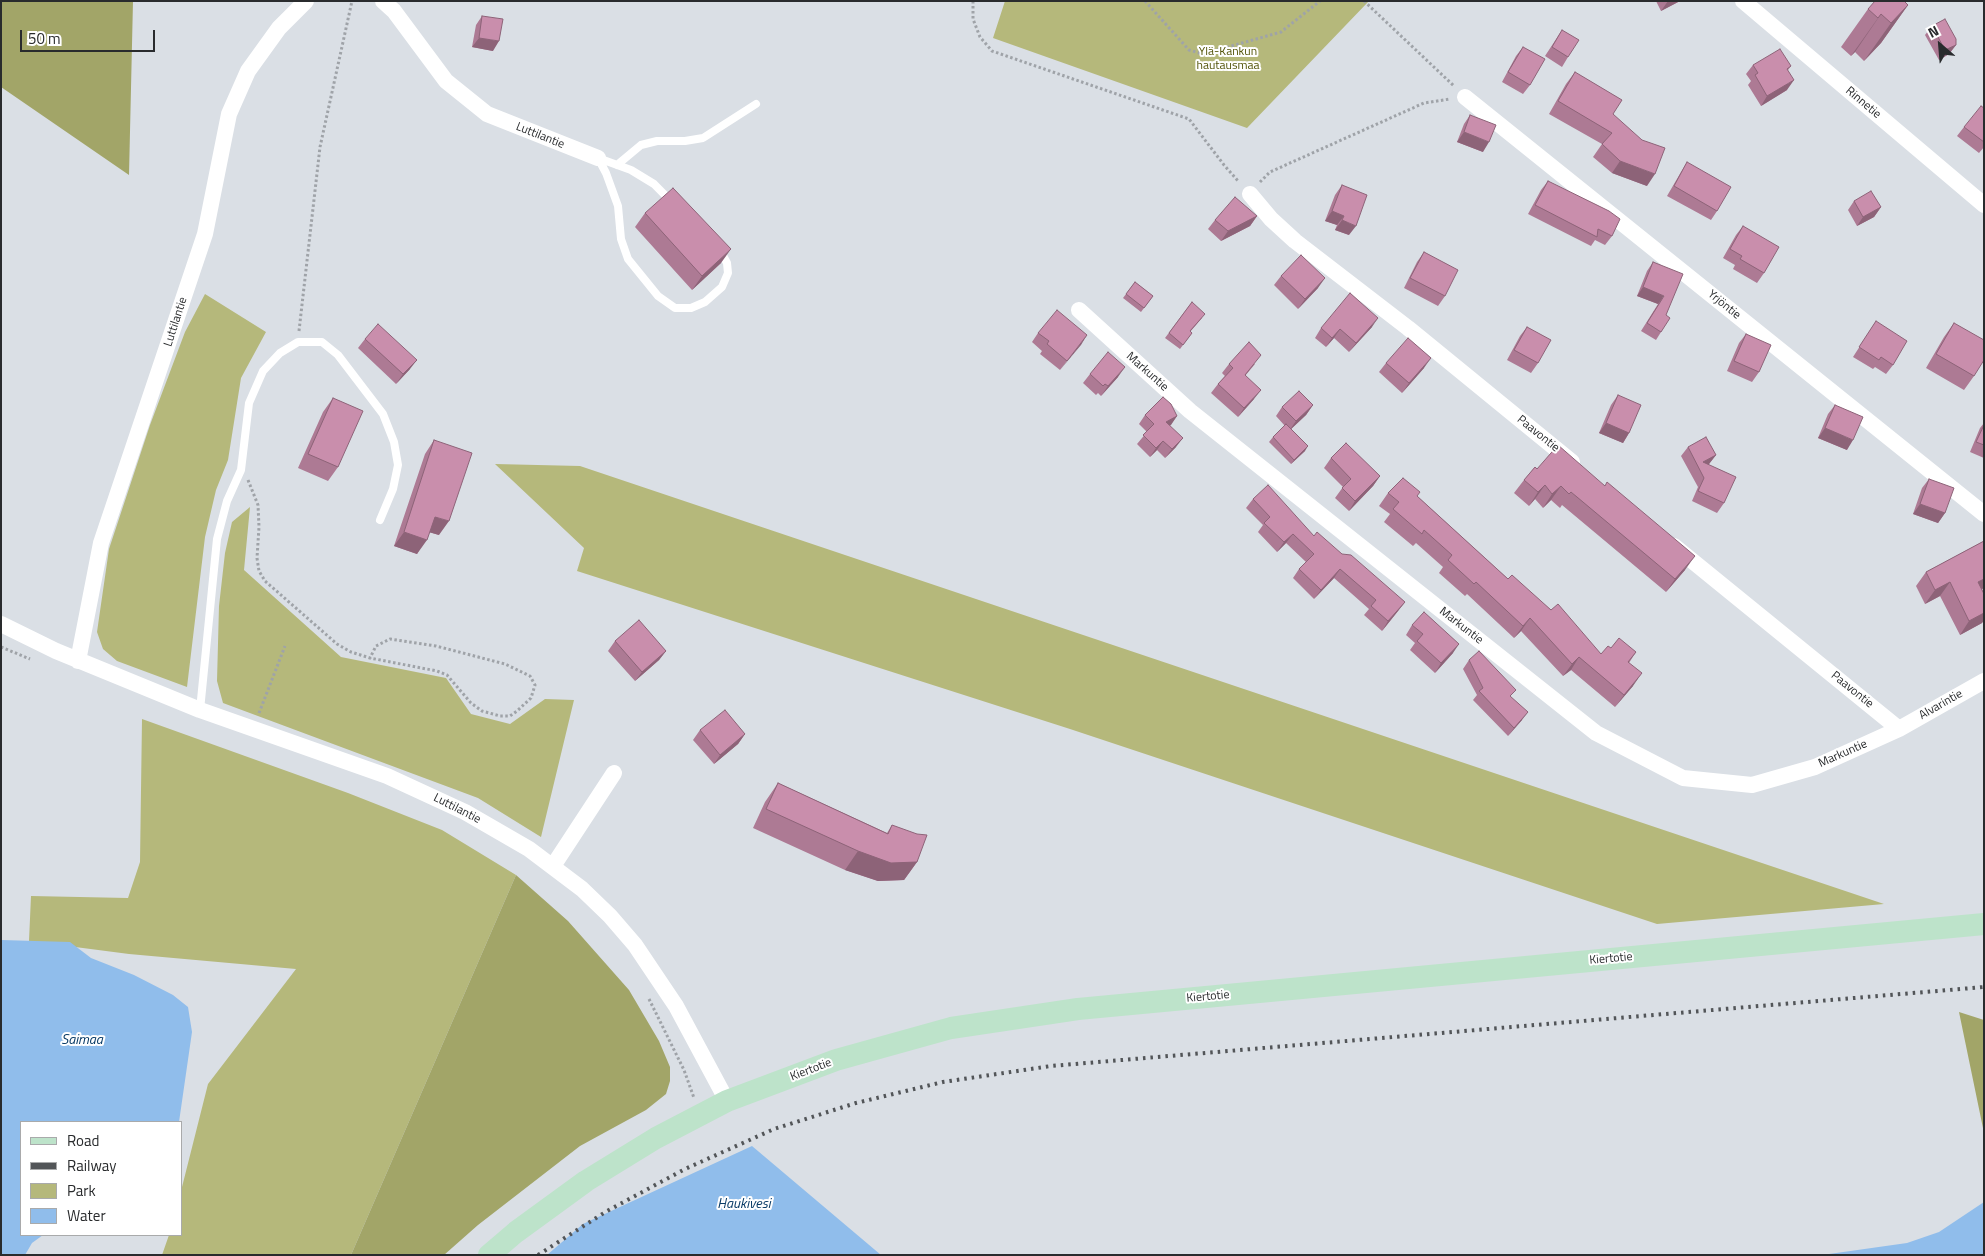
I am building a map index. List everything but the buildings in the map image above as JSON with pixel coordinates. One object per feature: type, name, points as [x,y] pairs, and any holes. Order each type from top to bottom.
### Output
[{"type":"street","name":"Luttilantie","points":[[78,660],[102,543],[205,234],[229,114],[248,72],[279,28],[306,1]]},
{"type":"street","name":"Luttilantie","points":[[383,1],[394,11],[446,81],[487,114],[598,158]]},
{"type":"street","name":"Rinnetie","points":[[1743,1],[1984,205]]},
{"type":"street","name":"Yrjöntie","points":[[1465,97],[1984,514]]},
{"type":"street","name":"Paavontie","points":[[1250,194],[1271,219],[1295,242],[1408,328],[1585,472]]},
{"type":"street","name":"Markuntie","points":[[1079,310],[1190,411],[1596,733],[1683,778],[1752,784],[1815,767],[1899,729]]},
{"type":"street","name":"Paavontie","points":[[1661,535],[1899,729]]},
{"type":"street","name":"Luttilantie","points":[[1,624],[78,660],[200,710],[387,776],[465,812],[553,866],[603,909],[635,944],[676,1006],[727,1102]]},
{"type":"street","name":"Alvarintie","points":[[1899,729],[1984,681]]},
{"type":"street","points":[[553,866],[614,773]]},
{"type":"street","name":"Kiertotie","points":[[489,1255],[516,1232],[586,1181],[656,1138],[727,1102],[836,1060],[951,1028],[1068,1010],[1984,924]]},
{"type":"lane","points":[[617,165],[641,145],[657,140],[685,141],[703,138],[756,104]]},
{"type":"lane","points":[[598,158],[631,170],[654,184],[721,252],[727,263],[728,273],[722,287],[705,302],[690,308],[675,308],[658,296],[628,259],[620,239],[618,206],[606,173],[598,158]]},
{"type":"lane","points":[[200,710],[217,539],[227,501],[241,470],[249,403],[263,372],[280,352],[298,342],[322,342],[338,356],[383,414],[394,442],[398,465],[393,488],[380,520]]},
{"type":"path","points":[[298,342],[320,148],[352,1]]},
{"type":"path","points":[[973,1],[973,20],[980,37],[992,50],[1189,119],[1224,165],[1250,194],[1270,172],[1424,103],[1465,97]]},
{"type":"path","points":[[1145,1],[1188,50],[1203,54],[1281,32],[1320,1]]},
{"type":"path","points":[[1364,1],[1465,97]]},
{"type":"path","points":[[241,470],[252,484],[258,505],[257,558],[259,571],[265,581],[337,644],[351,652],[370,658],[437,671],[447,675],[471,703],[482,710],[500,716],[510,716],[518,712],[531,698],[534,685],[530,676],[505,664],[436,646],[390,639],[376,646],[370,658]]},
{"type":"path","points":[[252,729],[285,646]]},
{"type":"path","points":[[1,648],[37,662]]},
{"type":"path","points":[[648,996],[684,1070],[694,1099]]},
{"type":"green space","points":[[1,1],[133,1],[129,175],[1,87]]},
{"type":"green space","name":"Ylä-Kankun hautausmaa","points":[[1005,1],[1369,1],[1247,128],[993,38]]},
{"type":"green space","points":[[205,294],[266,332],[241,378],[228,460],[216,490],[205,537],[187,687],[117,661],[103,649],[97,632],[109,549],[150,425],[185,332]]},
{"type":"green space","points":[[495,464],[580,466],[1884,904],[1657,924],[1070,729],[577,571],[584,548]]},
{"type":"green space","points":[[250,507],[244,570],[341,657],[446,678],[471,714],[510,724],[545,699],[574,700],[541,837],[478,798],[223,703],[217,681],[219,606],[225,553],[232,522]]},
{"type":"green space","points":[[142,719],[348,793],[442,830],[516,875],[351,1255],[162,1255],[169,1236],[182,1236],[182,1187],[208,1084],[296,969],[129,954],[29,941],[31,896],[128,898],[140,862]]},
{"type":"green space","points":[[516,875],[568,921],[629,990],[659,1041],[670,1067],[670,1081],[666,1094],[646,1110],[580,1146],[478,1225],[444,1255],[351,1255]]},
{"type":"green space","points":[[1959,1012],[1984,1020],[1984,1133]]},
{"type":"water","name":"Saimaa","points":[[1,940],[70,942],[91,958],[134,975],[173,995],[188,1007],[192,1032],[179,1121],[20,1121],[20,1236],[42,1236],[32,1243],[25,1255],[1,1255]]},
{"type":"water","name":"Haukivesi","points":[[752,1146],[881,1255],[547,1255],[583,1224]]},
{"type":"water","points":[[1984,1202],[1984,1255],[1822,1255],[1907,1243],[1939,1232]]},
{"type":"railway","points":[[538,1255],[607,1211],[685,1169],[774,1129],[856,1103],[943,1082],[1051,1066],[1984,987]]}]
